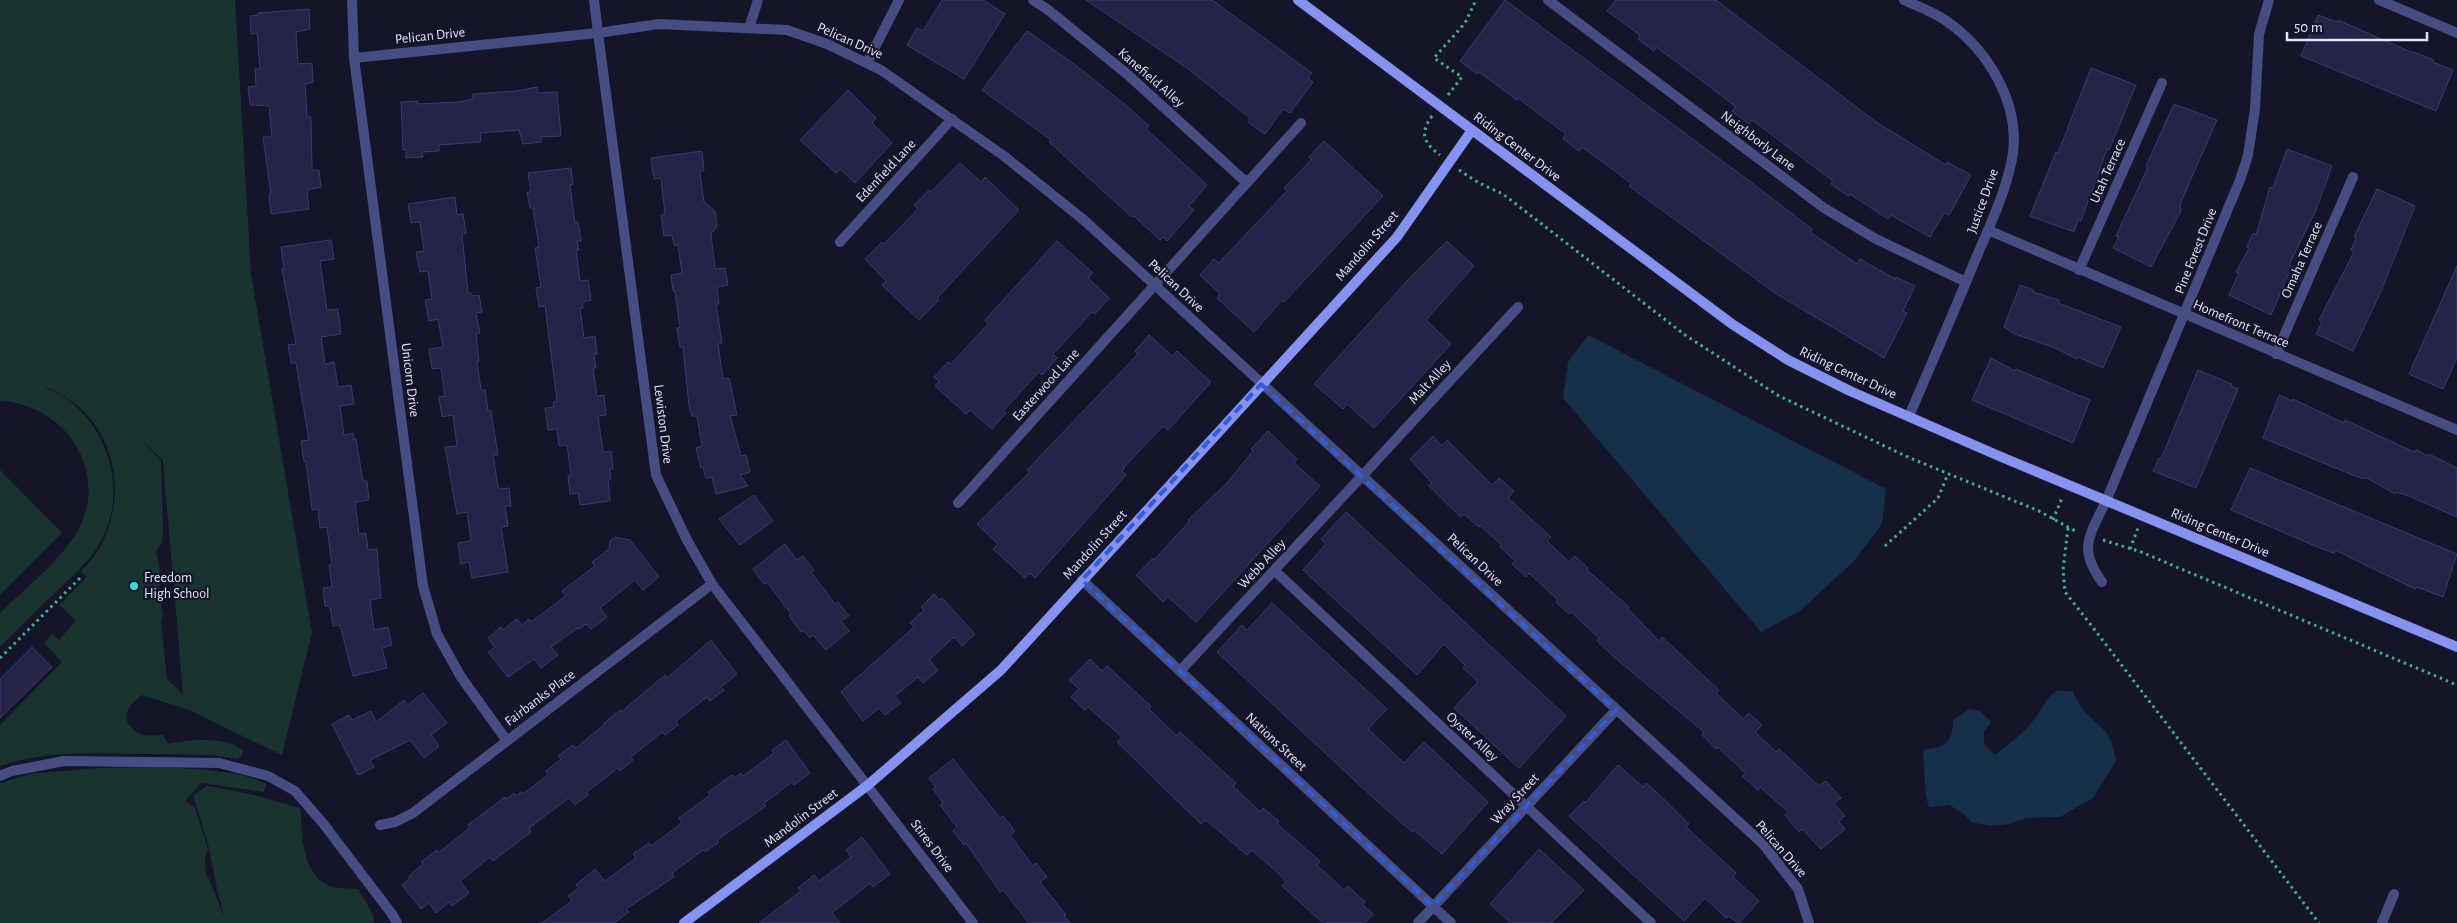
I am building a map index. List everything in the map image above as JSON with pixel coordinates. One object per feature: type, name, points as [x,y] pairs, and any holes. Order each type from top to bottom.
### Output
[{"type":"street","name":"Unicorn Drive","points":[[352,0],[354,58],[423,586],[437,634],[461,677],[507,741]]},
{"type":"street","name":"Lewiston Drive","points":[[594,0],[656,475],[687,540],[712,584],[868,785]]},
{"type":"street","points":[[749,28],[758,0]]},
{"type":"street","points":[[867,63],[899,0]]},
{"type":"street","name":"Kanefield Alley","points":[[1033,0],[1047,9],[1127,74],[1247,183]]},
{"type":"street","name":"Riding Center Drive","points":[[1298,0],[1732,324],[1788,360],[1850,391],[2106,501],[2457,647]]},
{"type":"street","name":"Neighborly Lane","points":[[1548,0],[1824,208],[1876,239],[1966,282]]},
{"type":"street","name":"Justice Drive","points":[[1904,0],[1944,19],[1962,33],[1993,72],[2011,114],[2014,135],[2012,158],[2006,184],[1910,416]]},
{"type":"street","name":"Pine Forest Drive","points":[[2102,582],[2090,562],[2088,544],[2240,180],[2248,155],[2255,109],[2259,34],[2269,0]]},
{"type":"street","points":[[2384,1],[2457,33]]},
{"type":"street","name":"Pelican Drive","points":[[354,58],[598,33],[659,24],[788,30],[827,44],[881,70],[1004,156],[1085,221],[1362,475],[1763,844],[1798,889],[1809,923]]},
{"type":"street","name":"Utah Terrace","points":[[2079,270],[2162,83]]},
{"type":"street","name":"Edenfield Lane","points":[[840,242],[952,119]]},
{"type":"street","points":[[1155,286],[1301,123]]},
{"type":"street","name":"Mandolin Street","points":[[684,923],[868,785],[1001,670],[1397,237],[1472,130]]},
{"type":"street","name":"Omaha Terrace","points":[[2276,354],[2354,177]]},
{"type":"street","name":"Homefront Terrace","points":[[1988,230],[2457,430]]},
{"type":"street","name":"Easterwood Lane","points":[[958,503],[1155,286]]},
{"type":"street","name":"Malt Alley","points":[[1362,475],[1518,307]]},
{"type":"street","name":"Webb Alley","points":[[1180,671],[1275,572],[1362,475]]},
{"type":"street","name":"Oyster Alley","points":[[1275,572],[1651,923]]},
{"type":"street","name":"Nations Street","points":[[1082,580],[1451,923]]},
{"type":"street","name":"Fairbanks Place","points":[[380,825],[395,822],[413,813],[712,584]]},
{"type":"street","name":"Wray Street","points":[[1418,923],[1616,710]]},
{"type":"street","points":[[0,776],[12,771],[64,761],[219,763],[268,776],[295,791],[306,803],[386,906],[397,923]]},
{"type":"street","name":"Stires Drive","points":[[868,785],[973,923]]},
{"type":"street","points":[[2382,923],[2394,894]]},
{"type":"path","points":[[1476,0],[1465,22],[1434,58],[1462,77],[1427,122],[1423,136],[1429,147],[1479,183],[1503,194],[1677,329],[1779,396],[1837,425],[1948,474],[2039,511],[2078,532]]},
{"type":"path","points":[[1885,546],[1938,498],[1948,474]]},
{"type":"path","points":[[2053,520],[2064,495]]},
{"type":"path","points":[[2130,549],[2138,527]]},
{"type":"path","points":[[2068,528],[2063,570],[2068,598],[2091,625],[2318,923]]},
{"type":"path","points":[[2103,540],[2141,552],[2457,686]]},
{"type":"path","points":[[0,658],[80,578]]},
{"type":"highlighted area","points":[[1261,384],[1616,710],[1433,906],[1082,580]]},
{"type":"green space","name":"Freedom High School","points":[[0,0],[235,0],[251,274],[312,633],[282,755],[189,710],[142,695],[132,703],[127,713],[128,723],[138,733],[163,735],[168,744],[197,740],[228,743],[237,746],[243,751],[241,757],[236,759],[194,754],[95,753],[37,757],[0,766],[0,725],[62,662],[44,643],[52,634],[59,640],[76,620],[59,605],[87,577],[81,572],[104,539],[113,512],[115,489],[113,467],[107,446],[97,427],[82,410],[64,396],[85,416],[97,433],[106,452],[112,472],[111,513],[105,533],[90,557],[0,647],[0,613],[70,543],[86,510],[89,487],[85,465],[76,446],[62,428],[45,414],[24,405],[0,401]],"holes":[[[138,436],[163,461],[183,694],[167,679],[161,621],[163,615],[159,591],[160,570],[156,551],[162,543],[163,534],[161,461]]]},
{"type":"green space","points":[[0,470],[62,533],[0,595]]},
{"type":"green space","points":[[160,767],[207,770],[230,773],[267,784],[264,792],[201,783],[185,801],[195,808],[208,849],[205,859],[206,872],[225,918],[209,848],[193,795],[208,786],[254,795],[300,808],[304,850],[312,870],[327,885],[338,888],[358,889],[373,914],[374,923],[0,923],[0,783],[29,774],[96,768]]},
{"type":"water","points":[[1588,335],[1886,489],[1882,524],[1854,561],[1800,611],[1761,632],[1563,398],[1568,362]]},
{"type":"water","points":[[2058,690],[2073,692],[2083,709],[2105,731],[2112,745],[2116,761],[2093,798],[2060,817],[2026,818],[2010,824],[1990,826],[1971,822],[1964,814],[1949,805],[1929,807],[1926,797],[1923,750],[1946,743],[1951,735],[1953,720],[1969,709],[1980,711],[1991,722],[1984,732],[1984,744],[1995,755],[2029,725],[2048,699]]},
{"type":"building","points":[[942,0],[983,0],[1005,14],[964,79],[907,45],[917,28],[923,31]]},
{"type":"building","points":[[1086,0],[1212,0],[1312,73],[1308,78],[1313,82],[1290,113],[1283,109],[1265,134],[1248,122],[1250,118],[1187,68]]},
{"type":"building","points":[[1505,0],[1748,180],[1812,229],[1810,232],[1857,264],[1860,259],[1895,279],[1896,277],[1915,286],[1903,311],[1907,313],[1884,358],[1775,293],[1629,186],[1631,183],[1582,147],[1579,151],[1563,139],[1566,134],[1518,98],[1517,100],[1479,72],[1477,74],[1460,61]]},
{"type":"building","points":[[1616,0],[1716,0],[1876,122],[1946,165],[1947,162],[1971,175],[1949,215],[1944,213],[1930,237],[1891,215],[1888,219],[1850,194],[1848,196],[1831,184],[1833,181],[1752,120],[1749,124],[1732,111],[1736,107],[1705,83],[1656,47],[1654,51],[1638,39],[1640,35],[1607,11]]},
{"type":"building","points":[[309,9],[310,29],[296,32],[298,64],[312,63],[313,82],[305,84],[307,117],[311,117],[312,170],[319,170],[321,187],[307,190],[309,209],[271,214],[269,194],[271,194],[263,137],[272,137],[269,106],[250,105],[248,87],[256,86],[255,69],[260,69],[257,33],[251,34],[250,16],[258,15],[258,13]]},
{"type":"building","points":[[2318,15],[2337,22],[2338,20],[2413,53],[2434,60],[2433,62],[2453,70],[2436,111],[2301,56]]},
{"type":"building","points":[[1027,31],[1078,67],[1128,107],[1149,126],[1146,129],[1207,185],[1189,206],[1194,210],[1167,241],[1163,237],[1160,240],[1134,216],[1132,217],[1049,142],[1051,140],[982,90]]},
{"type":"building","points":[[2091,68],[2136,85],[2109,150],[2107,149],[2081,221],[2078,220],[2074,232],[2030,216],[2056,152],[2058,153]]},
{"type":"building","points":[[537,87],[538,93],[557,92],[561,136],[541,137],[541,142],[523,144],[519,130],[480,133],[481,142],[439,145],[439,151],[422,152],[423,157],[406,158],[406,150],[403,150],[401,102],[418,101],[418,104],[459,102],[473,99],[473,94],[516,91]]},
{"type":"building","points":[[848,90],[876,118],[872,123],[892,143],[855,183],[840,169],[836,173],[800,140]]},
{"type":"building","points":[[2174,104],[2217,120],[2180,204],[2181,211],[2151,267],[2113,248],[2119,237],[2116,236],[2148,167],[2146,166]]},
{"type":"building","points":[[1324,141],[1383,196],[1284,302],[1282,300],[1254,332],[1217,298],[1220,294],[1200,275],[1214,259],[1219,263],[1287,191],[1284,188],[1312,159],[1309,157]]},
{"type":"building","points":[[2287,149],[2332,166],[2316,210],[2289,265],[2292,266],[2271,315],[2229,295],[2239,273],[2236,272],[2249,248],[2247,247],[2253,233],[2256,235],[2270,187],[2273,188]]},
{"type":"building","points":[[702,151],[704,170],[700,173],[704,202],[715,211],[717,226],[711,234],[715,269],[725,268],[728,285],[717,287],[719,304],[716,304],[722,343],[718,344],[723,379],[729,378],[737,415],[730,416],[741,456],[746,455],[750,472],[740,475],[748,486],[716,494],[712,477],[706,478],[703,467],[701,468],[696,448],[702,446],[697,416],[692,416],[689,406],[683,347],[680,347],[677,328],[680,327],[671,275],[682,273],[678,245],[674,245],[672,235],[664,236],[661,215],[665,214],[661,178],[654,179],[651,158]]},
{"type":"building","points":[[960,163],[981,182],[985,177],[1019,210],[919,320],[882,285],[886,281],[865,259],[882,242],[884,244],[918,209],[914,205],[929,190],[931,192]]},
{"type":"building","points":[[571,168],[573,184],[570,185],[575,223],[578,222],[581,241],[577,241],[579,250],[576,250],[580,281],[588,280],[591,300],[582,302],[583,308],[580,308],[584,338],[595,336],[597,354],[594,354],[596,368],[593,368],[597,396],[604,395],[606,415],[598,416],[603,452],[611,451],[613,469],[610,469],[611,479],[608,479],[610,501],[580,505],[578,493],[570,494],[568,476],[571,475],[567,445],[559,446],[557,429],[548,430],[545,408],[554,407],[553,402],[557,401],[545,306],[539,307],[536,288],[541,287],[535,248],[539,247],[533,208],[530,208],[527,192],[531,192],[528,173]]},
{"type":"building","points":[[2377,189],[2415,206],[2381,291],[2353,351],[2316,334],[2322,322],[2319,320],[2354,252],[2351,250],[2356,238],[2354,237]]},
{"type":"building","points":[[455,197],[457,215],[463,214],[466,233],[462,234],[468,293],[471,293],[471,296],[479,295],[482,312],[476,313],[480,333],[476,334],[479,361],[477,361],[481,390],[485,390],[488,411],[491,411],[498,455],[493,455],[498,487],[500,489],[509,488],[511,506],[505,506],[508,526],[501,527],[508,572],[472,578],[469,562],[461,564],[458,543],[471,541],[467,512],[457,514],[445,447],[457,446],[453,415],[442,417],[439,397],[445,396],[441,368],[432,369],[429,349],[443,347],[438,319],[429,321],[425,300],[432,299],[428,271],[420,272],[416,252],[424,251],[420,222],[411,223],[408,204]]},
{"type":"building","points":[[331,240],[334,259],[320,261],[327,310],[338,309],[341,334],[321,337],[325,364],[334,362],[338,387],[351,385],[354,404],[340,406],[344,435],[353,433],[354,440],[356,439],[363,481],[367,481],[369,500],[355,502],[359,534],[366,533],[368,550],[377,549],[381,598],[370,600],[374,630],[388,627],[392,645],[382,648],[387,668],[353,676],[340,625],[333,626],[330,606],[325,606],[323,588],[332,587],[329,565],[332,565],[327,527],[320,528],[318,509],[312,510],[306,461],[304,462],[301,441],[309,440],[296,363],[291,363],[288,345],[296,344],[282,269],[284,269],[281,247]]},
{"type":"building","points":[[1057,241],[1093,273],[1088,278],[1109,298],[1095,314],[1092,312],[1053,354],[1057,358],[1042,375],[1039,372],[1004,410],[1006,413],[992,429],[970,410],[966,414],[935,386],[939,381],[934,377],[948,362],[951,364],[988,324],[985,320]]},
{"type":"building","points":[[1447,241],[1474,266],[1426,320],[1451,344],[1374,428],[1347,404],[1343,409],[1314,384],[1408,280]]},
{"type":"building","points":[[2457,266],[2457,358],[2443,389],[2409,374]]},
{"type":"building","points":[[2020,285],[2033,290],[2033,292],[2059,300],[2058,303],[2121,327],[2103,368],[2078,357],[2077,359],[2053,347],[2015,334],[2004,327]]},
{"type":"building","points":[[1149,335],[1172,356],[1177,351],[1211,382],[1168,430],[1163,426],[1124,467],[1122,471],[1126,475],[1035,578],[1030,573],[1025,578],[993,549],[998,544],[977,524],[1030,472],[1027,470],[1138,354],[1135,351]]},
{"type":"building","points":[[1991,358],[2015,371],[2016,369],[2090,400],[2073,443],[1972,400]]},
{"type":"building","points":[[2198,370],[2232,384],[2231,386],[2238,389],[2196,488],[2153,471],[2159,458],[2161,459]]},
{"type":"building","points":[[2279,395],[2293,401],[2293,399],[2344,423],[2345,420],[2414,452],[2416,450],[2428,456],[2429,454],[2457,468],[2457,517],[2409,496],[2396,492],[2395,494],[2365,477],[2364,479],[2350,474],[2263,438]]},
{"type":"building","points":[[1268,431],[1297,459],[1294,463],[1320,486],[1196,622],[1168,597],[1163,602],[1136,575],[1153,558],[1154,560],[1190,521],[1188,520],[1226,484],[1253,451],[1251,449]]},
{"type":"building","points":[[1433,436],[1442,446],[1447,440],[1492,485],[1499,478],[1514,491],[1508,498],[1551,537],[1547,541],[1569,562],[1575,556],[1588,568],[1586,569],[1629,607],[1628,609],[1659,641],[1662,637],[1719,690],[1716,693],[1743,719],[1749,713],[1762,725],[1755,732],[1776,752],[1779,749],[1819,786],[1826,781],[1841,798],[1834,803],[1845,816],[1839,822],[1845,829],[1821,849],[1802,829],[1799,832],[1785,815],[1788,812],[1760,787],[1758,790],[1742,776],[1745,773],[1718,747],[1716,749],[1702,735],[1704,732],[1614,657],[1597,641],[1599,638],[1571,612],[1569,614],[1556,602],[1558,600],[1529,573],[1526,577],[1512,564],[1515,561],[1500,547],[1502,546],[1480,525],[1479,527],[1464,514],[1461,517],[1447,504],[1429,486],[1432,483],[1410,459]]},
{"type":"building","points":[[2250,468],[2457,554],[2443,597],[2417,587],[2415,589],[2335,550],[2334,553],[2320,548],[2231,510]]},
{"type":"building","points":[[754,495],[773,521],[740,545],[719,519]]},
{"type":"building","points":[[1346,512],[1566,716],[1519,768],[1454,708],[1478,682],[1463,668],[1465,665],[1445,645],[1417,675],[1303,570],[1326,544],[1321,539]]},
{"type":"building","points":[[615,537],[630,540],[659,577],[643,590],[635,580],[600,608],[607,617],[591,629],[586,624],[578,628],[551,647],[558,655],[541,668],[534,659],[508,677],[488,652],[495,647],[488,638],[501,627],[503,630],[517,619],[522,625],[529,619],[531,622],[566,596],[562,591],[595,566],[592,562],[609,549],[610,541]]},
{"type":"building","points":[[785,544],[797,560],[803,556],[814,570],[811,572],[835,604],[838,602],[849,616],[841,621],[849,631],[826,650],[813,635],[810,638],[803,630],[801,632],[789,616],[791,614],[767,582],[764,584],[753,569]]},
{"type":"building","points":[[934,594],[939,600],[942,598],[975,634],[962,646],[954,637],[929,660],[938,670],[923,683],[918,677],[895,696],[901,703],[885,715],[879,708],[863,721],[841,692],[914,627],[910,623],[924,610],[921,607]]},
{"type":"building","points":[[1272,603],[1387,709],[1368,729],[1404,763],[1424,742],[1488,802],[1442,854],[1414,830],[1412,832],[1368,793],[1217,652],[1242,625],[1247,630]]},
{"type":"building","points":[[711,640],[737,674],[721,687],[724,690],[710,701],[707,697],[676,721],[678,725],[665,735],[662,732],[631,757],[633,760],[620,771],[618,768],[587,792],[588,795],[575,805],[569,798],[529,828],[531,832],[493,861],[490,857],[460,881],[469,893],[452,906],[449,902],[436,913],[429,903],[421,909],[402,885],[423,864],[421,862],[437,850],[438,853],[470,828],[468,825],[505,797],[507,799],[514,793],[516,796],[521,792],[523,794],[548,775],[546,771],[561,759],[558,756],[573,745],[576,748],[604,723],[620,710],[621,712],[665,675],[667,678]]},
{"type":"building","points":[[32,647],[52,667],[0,718],[0,679]]},
{"type":"building","points":[[1090,659],[1102,671],[1107,666],[1151,706],[1149,709],[1177,736],[1180,732],[1236,783],[1233,786],[1260,812],[1263,808],[1279,821],[1277,824],[1320,861],[1317,865],[1344,890],[1348,886],[1365,902],[1363,905],[1373,914],[1365,923],[1323,923],[1282,886],[1286,882],[1252,850],[1247,855],[1206,820],[1201,824],[1117,742],[1122,737],[1088,707],[1085,710],[1071,697],[1079,689],[1069,680]]},
{"type":"building","points":[[423,693],[447,723],[431,735],[439,746],[424,758],[410,740],[370,760],[374,767],[358,775],[332,724],[349,715],[352,720],[371,711],[376,722],[404,700],[408,705]]},
{"type":"building","points":[[786,740],[810,773],[794,785],[792,782],[763,804],[766,806],[717,840],[719,842],[705,852],[703,850],[672,873],[674,877],[626,909],[629,912],[614,923],[542,923],[572,901],[568,896],[579,888],[576,885],[595,869],[605,881],[636,858],[633,854],[649,843],[651,846],[682,823],[679,818],[710,795],[708,792],[732,775],[734,778],[741,773],[743,776],[774,753],[772,750]]},
{"type":"building","points":[[953,759],[1000,818],[1003,816],[1015,831],[1010,835],[1033,866],[1036,863],[1047,877],[1040,882],[1070,923],[1029,923],[1003,890],[1000,892],[966,843],[964,845],[953,831],[957,827],[940,805],[943,803],[933,789],[936,787],[929,778]]},
{"type":"building","points":[[1618,765],[1643,787],[1646,783],[1665,800],[1689,824],[1686,827],[1736,873],[1733,877],[1759,901],[1739,923],[1728,916],[1726,918],[1705,898],[1684,921],[1569,816],[1584,801],[1585,803]]},
{"type":"building","points":[[862,837],[890,874],[873,887],[870,883],[832,913],[840,923],[759,923],[801,891],[798,888],[814,875],[819,881],[851,857],[846,850]]},
{"type":"building","points":[[1539,849],[1584,890],[1551,923],[1511,923],[1490,904]]},
{"type":"place","name":"Freedom High School","points":[[134,586]]}]
